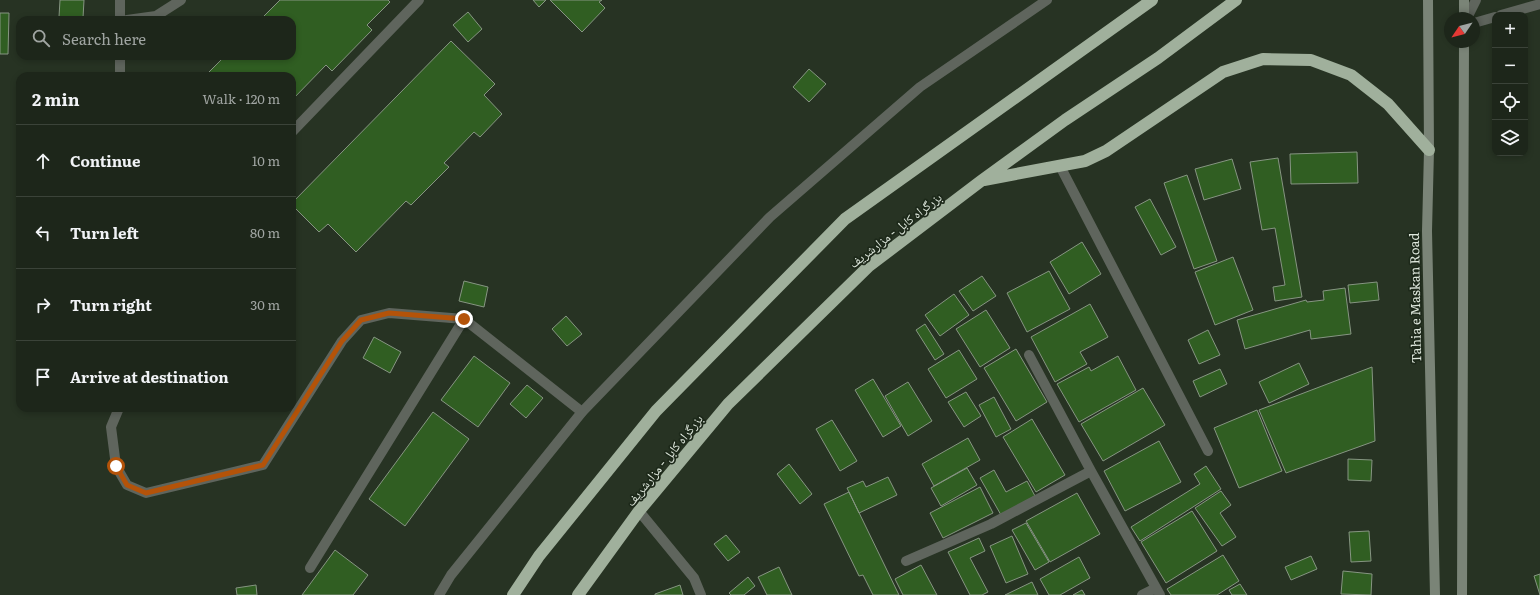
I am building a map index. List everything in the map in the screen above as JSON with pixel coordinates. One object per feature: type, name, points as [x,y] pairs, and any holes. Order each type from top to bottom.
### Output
[{"type":"highway","points":[[513,595],[539,556],[656,411],[845,219],[1152,0]]},
{"type":"highway","name":"بزرگراه کابل - مزارشریف","points":[[578,595],[639,511],[728,404],[869,266],[981,181],[1065,120],[1158,58],[1236,0]]},
{"type":"highway","points":[[981,181],[1085,161],[1106,152],[1223,72],[1263,60],[1311,60],[1351,75],[1388,104],[1429,150]]},
{"type":"main road","name":"Tahia e Maskan Road","points":[[1428,0],[1429,150],[1427,231],[1435,595]]},
{"type":"main road","points":[[1464,0],[1464,12]]},
{"type":"main road","points":[[1462,595],[1464,48]]},
{"type":"street","points":[[120,0],[120,16]]},
{"type":"street","points":[[156,16],[181,0]]},
{"type":"street","points":[[296,128],[419,0]]},
{"type":"street","points":[[439,595],[451,575],[582,412],[770,217],[920,88],[1047,0]]},
{"type":"street","points":[[1470,12],[1476,0]]},
{"type":"street","points":[[1512,12],[1540,4]]},
{"type":"street","points":[[1480,21],[1492,18]]},
{"type":"street","points":[[120,60],[120,72]]},
{"type":"street","points":[[1060,166],[1208,451]]},
{"type":"street","points":[[117,412],[111,427],[116,466],[127,485],[146,493],[263,465],[342,341],[361,320],[389,313],[464,319],[582,412]]},
{"type":"street","points":[[310,568],[464,319]]},
{"type":"street","points":[[1029,355],[1091,471],[1158,591],[1142,595]]},
{"type":"street","points":[[906,561],[991,524],[1091,471]]},
{"type":"street","points":[[639,511],[694,578],[701,595]]},
{"type":"building","points":[[60,0],[84,0],[83,16],[59,16]]},
{"type":"building","points":[[280,0],[388,0],[390,2],[367,25],[372,30],[332,71],[326,65],[296,96],[296,72],[209,72],[221,60],[296,60],[296,16],[264,16]]},
{"type":"building","points":[[533,0],[546,0],[539,7]]},
{"type":"building","points":[[550,0],[602,0],[599,2],[605,8],[582,32]]},
{"type":"building","points":[[468,12],[482,29],[468,42],[453,25]]},
{"type":"building","points":[[0,13],[9,13],[8,54],[0,54]]},
{"type":"building","points":[[451,41],[495,84],[484,95],[502,114],[480,137],[474,132],[444,163],[449,167],[411,205],[406,201],[356,252],[328,224],[319,232],[296,209],[296,199]]},
{"type":"building","points":[[809,69],[826,84],[809,102],[793,87]]},
{"type":"building","points":[[1357,152],[1358,183],[1291,184],[1290,154]]},
{"type":"building","points":[[1278,158],[1302,297],[1275,301],[1273,287],[1285,285],[1275,228],[1262,230],[1250,162]]},
{"type":"building","points":[[1232,159],[1241,189],[1204,200],[1195,169]]},
{"type":"building","points":[[1187,175],[1217,261],[1194,269],[1164,183]]},
{"type":"building","points":[[1150,199],[1176,247],[1161,255],[1135,207]]},
{"type":"building","points":[[1082,242],[1101,274],[1069,294],[1050,262]]},
{"type":"building","points":[[1233,257],[1253,310],[1215,325],[1195,272]]},
{"type":"building","points":[[1049,271],[1070,309],[1027,332],[1007,293]]},
{"type":"building","points":[[982,276],[996,296],[973,311],[959,291]]},
{"type":"building","points":[[464,281],[488,287],[484,307],[459,301]]},
{"type":"building","points":[[1377,282],[1379,300],[1350,303],[1348,285]]},
{"type":"building","points":[[1345,288],[1351,334],[1311,339],[1310,330],[1245,349],[1237,320],[1306,300],[1307,302],[1324,300],[1323,291]]},
{"type":"building","points":[[954,294],[969,315],[940,336],[925,315]]},
{"type":"building","points":[[1090,304],[1108,337],[1080,352],[1087,364],[1055,382],[1031,337]]},
{"type":"building","points":[[986,310],[1010,348],[980,367],[956,329]]},
{"type":"building","points":[[566,316],[582,334],[567,346],[552,329]]},
{"type":"building","points":[[925,324],[944,354],[935,360],[916,330]]},
{"type":"building","points":[[1208,330],[1220,355],[1199,364],[1188,340]]},
{"type":"building","points":[[374,337],[401,352],[390,373],[363,358]]},
{"type":"building","points":[[1016,349],[1047,402],[1016,421],[984,368]]},
{"type":"building","points":[[959,350],[977,379],[946,398],[928,369]]},
{"type":"building","points":[[474,356],[510,383],[478,427],[441,400]]},
{"type":"building","points":[[1118,356],[1136,390],[1079,422],[1057,384],[1089,367],[1091,371]]},
{"type":"building","points":[[1299,363],[1309,384],[1269,403],[1259,382]]},
{"type":"building","points":[[1372,367],[1375,441],[1286,473],[1259,410]]},
{"type":"building","points":[[1220,369],[1227,384],[1200,397],[1193,381]]},
{"type":"building","points":[[873,379],[901,426],[883,437],[855,390]]},
{"type":"building","points":[[908,382],[932,421],[908,436],[885,396]]},
{"type":"building","points":[[527,385],[543,398],[526,418],[510,404]]},
{"type":"building","points":[[1143,388],[1165,425],[1103,461],[1081,424]]},
{"type":"building","points":[[966,392],[981,416],[964,427],[948,402]]},
{"type":"building","points":[[994,397],[1011,429],[996,437],[979,405]]},
{"type":"building","points":[[1257,410],[1282,471],[1239,488],[1214,428]]},
{"type":"building","points":[[433,412],[469,439],[405,526],[369,499]]},
{"type":"building","points":[[1032,419],[1065,475],[1036,492],[1003,437]]},
{"type":"building","points":[[832,420],[857,461],[840,471],[816,429]]},
{"type":"building","points":[[968,438],[980,460],[934,486],[922,464]]},
{"type":"building","points":[[1159,441],[1181,482],[1125,511],[1104,471]]},
{"type":"building","points":[[1348,459],[1372,460],[1371,481],[1348,480]]},
{"type":"building","points":[[789,464],[812,494],[800,504],[777,474]]},
{"type":"building","points":[[1206,466],[1221,489],[1140,541],[1131,527],[1200,484],[1194,474]]},
{"type":"building","points":[[967,468],[977,485],[941,506],[931,488]]},
{"type":"building","points":[[994,470],[1006,492],[1027,481],[1035,496],[1001,515],[980,478]]},
{"type":"building","points":[[888,477],[897,495],[859,513],[847,488],[863,481],[866,487]]},
{"type":"building","points":[[980,487],[993,513],[943,538],[930,513]]},
{"type":"building","points":[[1221,491],[1231,505],[1220,513],[1236,537],[1222,546],[1195,508]]},
{"type":"building","points":[[849,492],[899,595],[873,595],[863,575],[859,576],[824,504]]},
{"type":"building","points":[[1077,493],[1100,534],[1050,562],[1026,521]]},
{"type":"building","points":[[1192,511],[1217,551],[1166,583],[1141,542]]},
{"type":"building","points":[[1026,523],[1049,562],[1035,570],[1012,530]]},
{"type":"building","points":[[1369,531],[1371,561],[1351,562],[1349,532]]},
{"type":"building","points":[[726,535],[740,552],[728,561],[714,544]]},
{"type":"building","points":[[1012,536],[1028,574],[1006,583],[990,546]]},
{"type":"building","points":[[979,538],[985,551],[970,558],[988,592],[982,595],[970,595],[948,552]]},
{"type":"building","points":[[335,550],[368,575],[353,595],[302,595]]},
{"type":"building","points":[[1223,555],[1239,581],[1217,595],[1171,595],[1167,589]]},
{"type":"building","points":[[1311,556],[1317,569],[1291,580],[1285,567]]},
{"type":"building","points":[[1079,557],[1090,578],[1060,595],[1049,595],[1040,579]]},
{"type":"building","points":[[921,565],[937,595],[903,595],[895,579]]},
{"type":"building","points":[[779,567],[792,595],[767,595],[758,577]]},
{"type":"building","points":[[1343,571],[1372,574],[1371,595],[1341,594]]},
{"type":"building","points":[[1540,574],[1540,595],[1534,576]]},
{"type":"building","points":[[748,577],[755,586],[744,595],[731,595],[729,593]]},
{"type":"building","points":[[1032,582],[1038,595],[1005,595]]},
{"type":"building","points":[[1240,584],[1247,595],[1232,595],[1229,590]]},
{"type":"building","points":[[256,585],[257,595],[237,595],[236,588]]},
{"type":"building","points":[[680,585],[683,595],[655,595],[655,594]]},
{"type":"building","points":[[1082,590],[1085,595],[1073,595]]},
{"type":"route","points":[[116,466],[127,485],[146,493],[263,465],[342,341],[361,320],[389,313],[464,319]]}]
